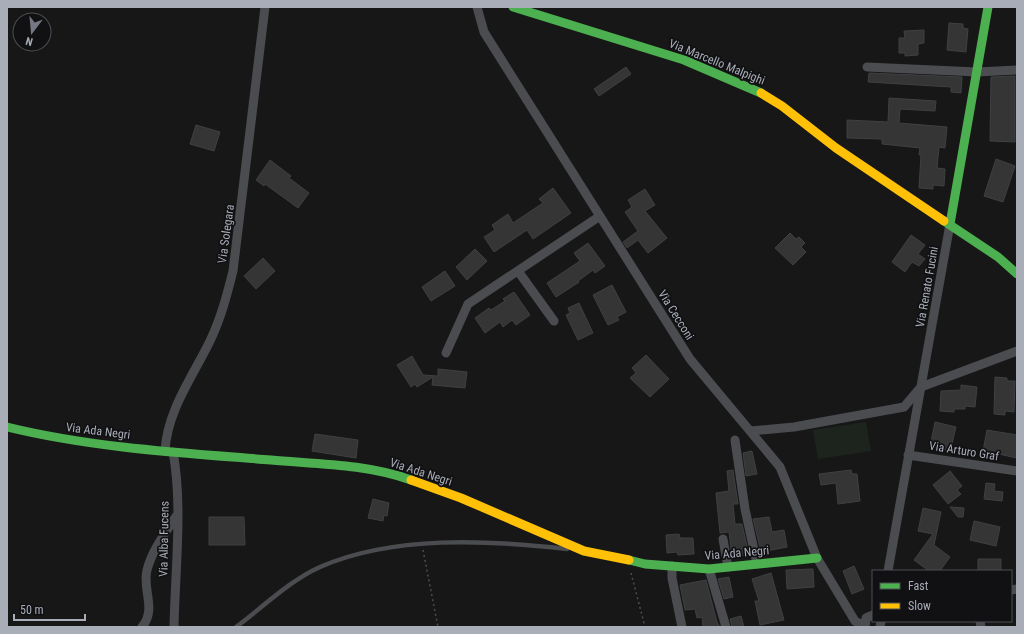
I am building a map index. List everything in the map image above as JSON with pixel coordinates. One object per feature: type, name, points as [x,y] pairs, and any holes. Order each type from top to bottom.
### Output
[{"type":"street","name":"Via Solegara","points":[[169,452],[166,436],[168,429],[182,394],[213,333],[224,306],[233,270],[264,7]]},
{"type":"street","name":"Via Cecconi","points":[[477,7],[484,32],[690,359],[780,468],[817,558],[855,621],[865,626]]},
{"type":"street","name":"Via Marcello Malpighi","points":[[513,7],[684,60],[765,95],[782,106],[836,148],[998,257],[1017,274]]},
{"type":"street","name":"Via Renato Fucini","points":[[888,570],[988,7]]},
{"type":"street","points":[[867,67],[977,72],[1017,70]]},
{"type":"street","points":[[446,353],[468,304],[600,216]]},
{"type":"street","points":[[518,270],[554,321]]},
{"type":"street","points":[[750,431],[794,427],[904,407],[921,387],[1017,351]]},
{"type":"street","name":"Via Ada Negri","points":[[7,427],[48,437],[169,452],[328,465],[392,473],[461,498],[584,551],[628,560],[709,569],[817,558]]},
{"type":"street","points":[[735,440],[744,509],[757,564]]},
{"type":"street","name":"Via Alba Fucens","points":[[169,452],[176,469],[177,515],[174,627]]},
{"type":"street","name":"Via Arturo Graf","points":[[908,455],[1017,471]]},
{"type":"street","points":[[142,627],[146,622],[150,609],[146,589],[147,570],[157,547],[177,515]]},
{"type":"street","points":[[723,539],[728,567]]},
{"type":"street","points":[[672,566],[672,578],[682,627]]},
{"type":"street","points":[[709,569],[726,627]]},
{"type":"street","points":[[865,626],[866,618],[872,615]]},
{"type":"lane","points":[[236,627],[281,592],[319,568],[344,558],[384,549],[449,541],[533,545],[584,551]]},
{"type":"path","points":[[422,544],[438,627]]},
{"type":"path","points":[[628,560],[645,627]]},
{"type":"shaded area","points":[[866,422],[871,451],[818,459],[813,430]]},
{"type":"building","points":[[949,23],[963,24],[963,28],[968,29],[966,52],[947,50]]},
{"type":"building","points":[[924,30],[924,43],[918,44],[918,55],[905,56],[905,53],[899,53],[899,38],[905,38],[904,31]]},
{"type":"building","points":[[626,67],[631,74],[599,96],[594,89]]},
{"type":"building","points":[[869,73],[962,77],[961,93],[951,92],[951,87],[868,82]]},
{"type":"building","points":[[1015,76],[1015,142],[990,141],[991,77]]},
{"type":"building","points":[[889,98],[936,101],[935,111],[900,109],[899,123],[947,127],[945,148],[939,147],[937,168],[945,169],[944,186],[933,185],[933,189],[919,188],[920,148],[882,144],[882,139],[847,138],[847,120],[888,122]]},
{"type":"building","points":[[196,125],[220,132],[214,151],[190,144]]},
{"type":"building","points":[[996,159],[1015,166],[1003,202],[984,196]]},
{"type":"building","points":[[270,160],[291,176],[289,178],[309,193],[298,208],[265,184],[264,186],[256,180]]},
{"type":"building","points":[[553,188],[571,213],[533,239],[527,230],[494,252],[484,237],[495,230],[492,225],[508,214],[513,223],[543,203],[539,199]]},
{"type":"building","points":[[645,189],[655,205],[645,211],[667,238],[648,253],[638,240],[627,248],[623,242],[638,231],[625,212],[632,207],[628,200]]},
{"type":"building","points":[[790,233],[796,239],[799,237],[805,243],[801,247],[806,252],[793,265],[775,248]]},
{"type":"building","points":[[911,235],[925,245],[918,254],[925,259],[919,266],[912,262],[905,272],[892,262]]},
{"type":"building","points":[[588,243],[605,266],[595,273],[593,270],[578,281],[579,282],[556,297],[547,283],[580,261],[574,253]]},
{"type":"building","points":[[475,249],[487,261],[467,280],[456,267]]},
{"type":"building","points":[[263,258],[275,271],[256,289],[244,276]]},
{"type":"building","points":[[445,271],[455,286],[431,301],[422,287]]},
{"type":"building","points":[[612,285],[626,312],[617,317],[619,320],[608,325],[593,295]]},
{"type":"building","points":[[514,292],[530,315],[516,325],[512,320],[503,327],[500,322],[485,333],[475,318],[489,308],[491,310],[505,301],[503,299]]},
{"type":"building","points":[[579,303],[593,333],[578,340],[566,315],[570,313],[568,308]]},
{"type":"building","points":[[646,355],[669,379],[650,397],[630,378],[636,373],[632,368]]},
{"type":"building","points":[[412,356],[423,375],[438,376],[438,369],[467,372],[465,388],[432,385],[433,377],[417,387],[415,384],[411,387],[397,365]]},
{"type":"building","points":[[995,377],[1007,378],[1007,381],[1015,381],[1014,412],[1005,411],[1005,415],[994,414]]},
{"type":"building","points":[[961,385],[977,387],[975,407],[965,406],[965,409],[954,409],[954,412],[940,411],[941,391],[961,390]]},
{"type":"building","points":[[935,422],[956,427],[950,452],[930,447]]},
{"type":"building","points":[[987,430],[1017,435],[1017,458],[994,453],[993,458],[982,456]]},
{"type":"building","points":[[315,434],[358,440],[356,458],[312,451]]},
{"type":"building","points":[[752,451],[757,474],[746,476],[743,453]]},
{"type":"building","points":[[733,470],[738,504],[733,504],[735,524],[742,524],[749,555],[732,557],[729,532],[720,533],[716,493],[729,491],[727,471]]},
{"type":"building","points":[[851,470],[852,474],[857,474],[860,501],[838,504],[836,483],[821,485],[819,474]]},
{"type":"building","points":[[950,471],[962,486],[957,490],[961,494],[948,504],[933,485]]},
{"type":"building","points":[[986,483],[995,484],[994,491],[1003,492],[1002,501],[984,499]]},
{"type":"building","points":[[373,499],[389,503],[387,516],[384,515],[383,521],[368,518]]},
{"type":"building","points":[[950,507],[964,508],[963,517],[958,517]]},
{"type":"building","points":[[923,508],[941,512],[934,545],[950,557],[941,570],[928,570],[914,560],[933,534],[918,531]]},
{"type":"building","points":[[209,517],[244,517],[245,545],[209,545]]},
{"type":"building","points":[[769,517],[772,532],[784,530],[787,547],[761,552],[753,519]]},
{"type":"building","points":[[974,521],[1000,527],[996,546],[970,540]]},
{"type":"building","points":[[679,534],[680,538],[693,538],[694,554],[678,555],[677,552],[667,553],[666,535]]},
{"type":"building","points":[[978,559],[1001,559],[1001,570],[978,570]]},
{"type":"building","points":[[854,566],[864,589],[852,594],[843,571]]},
{"type":"building","points":[[813,569],[814,587],[787,589],[786,570]]},
{"type":"building","points":[[771,573],[784,620],[760,625],[755,601],[759,601],[752,579]]},
{"type":"building","points":[[729,577],[733,597],[724,599],[718,579]]},
{"type":"building","points":[[706,580],[717,622],[720,627],[703,626],[702,617],[697,618],[695,609],[685,610],[680,585]]},
{"type":"building","points":[[741,616],[744,627],[732,627],[730,619]]},
{"type":"traffic: fast","points":[[513,7],[684,60],[761,93]]},
{"type":"traffic: fast","points":[[950,224],[988,7]]},
{"type":"traffic: fast","points":[[944,221],[998,257],[1017,274]]},
{"type":"traffic: fast","points":[[7,427],[72,440],[138,449],[359,468],[411,480]]},
{"type":"traffic: fast","points":[[629,560],[645,564],[709,569],[817,558]]},
{"type":"traffic: slow","points":[[761,93],[782,106],[836,148],[944,221]]},
{"type":"traffic: slow","points":[[411,480],[461,498],[584,551],[629,560]]}]
